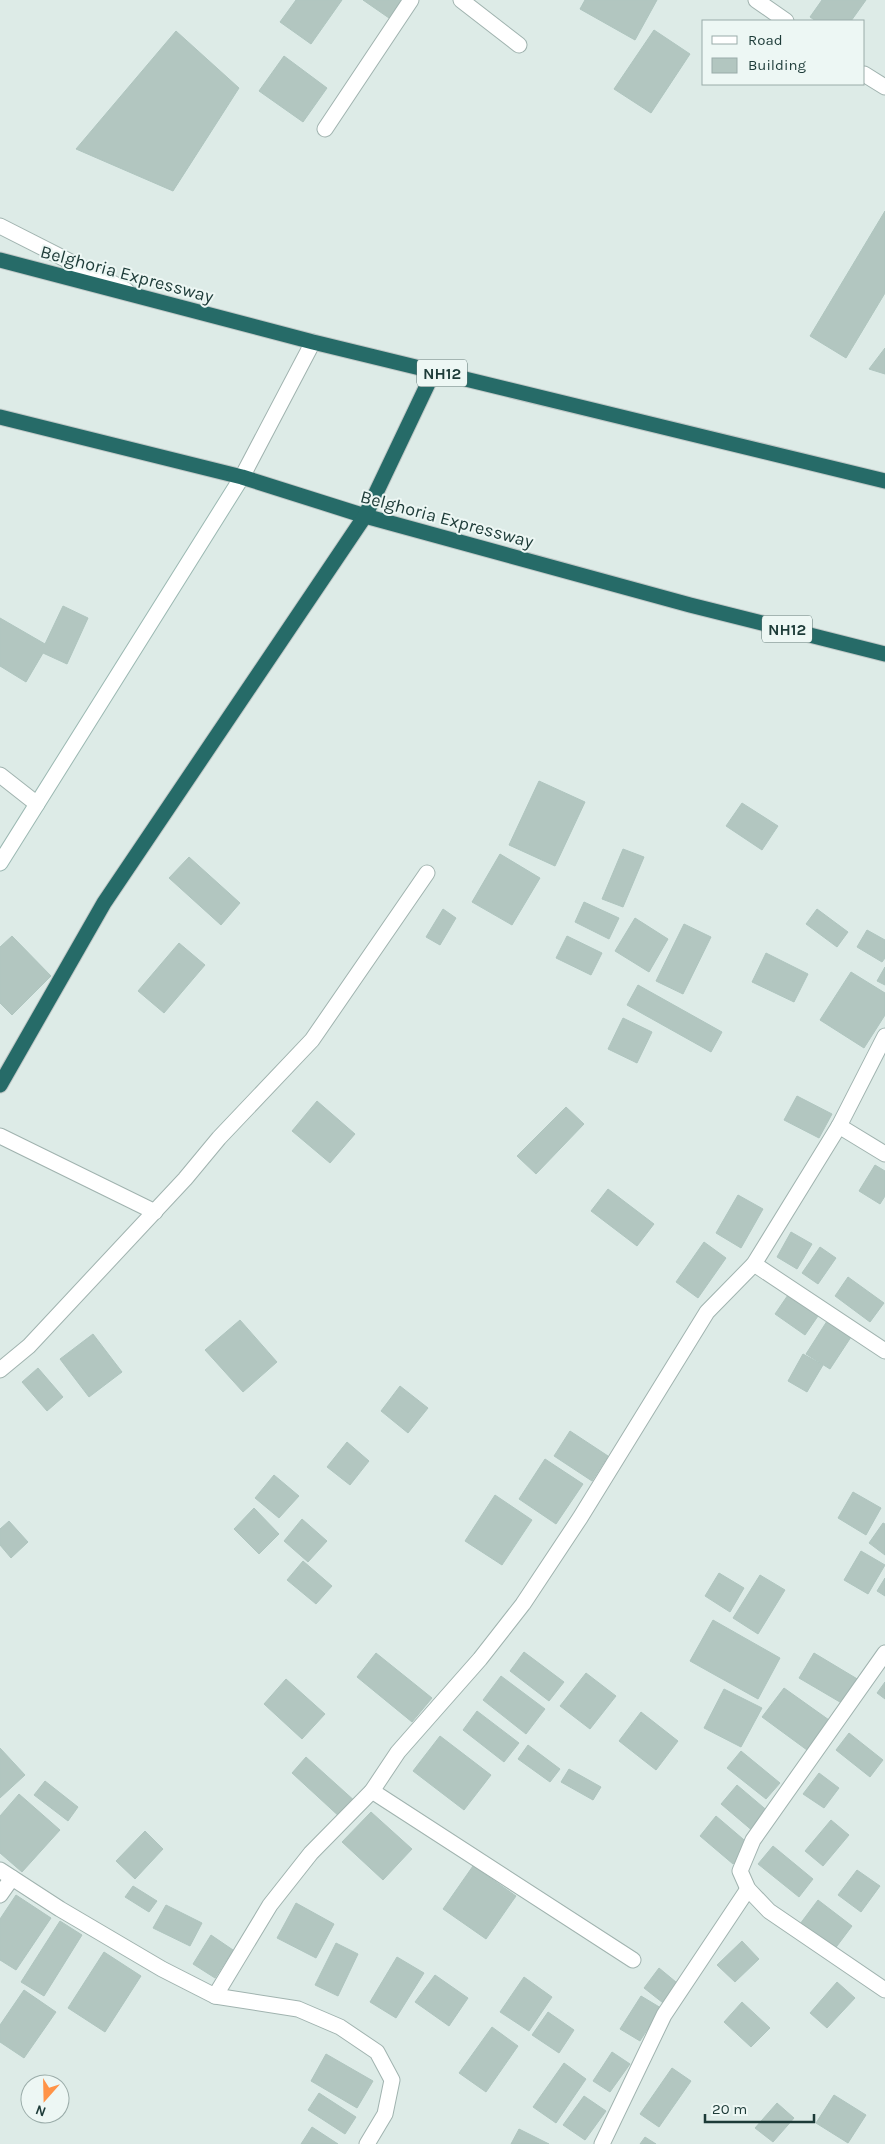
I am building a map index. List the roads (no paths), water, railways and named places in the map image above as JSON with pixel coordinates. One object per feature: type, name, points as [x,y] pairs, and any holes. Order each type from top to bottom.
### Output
[{"type":"highway","name":"Belghoria Expressway","points":[[0,260],[313,342],[885,481]]},
{"type":"highway","points":[[0,1085],[104,903],[365,516],[434,372]]},
{"type":"highway","name":"Belghoria Expressway","points":[[0,418],[242,477],[365,516],[690,605],[885,654]]},
{"type":"street","points":[[325,129],[411,0]]},
{"type":"street","points":[[460,0],[519,45]]},
{"type":"street","points":[[756,0],[785,20]]},
{"type":"street","points":[[865,75],[885,87]]},
{"type":"street","points":[[0,226],[141,297]]},
{"type":"street","points":[[0,863],[242,477],[313,342]]},
{"type":"street","points":[[0,775],[37,804]]},
{"type":"street","points":[[0,1370],[29,1346],[155,1212],[219,1138],[312,1040],[427,874]]},
{"type":"street","points":[[215,1996],[270,1905],[311,1853],[372,1790],[398,1752],[480,1659],[523,1604],[580,1518],[708,1312],[754,1264],[839,1126],[885,1036]]},
{"type":"street","points":[[839,1126],[885,1154]]},
{"type":"street","points":[[0,1136],[155,1212]]},
{"type":"street","points":[[754,1264],[885,1351]]},
{"type":"street","points":[[885,1653],[753,1840],[740,1871],[748,1889],[769,1911],[885,1990]]},
{"type":"street","points":[[372,1790],[633,1960]]},
{"type":"street","points":[[0,1895],[6,1874],[60,1909],[154,1964],[215,1996],[298,2010],[340,2027],[377,2052],[392,2080],[385,2114],[367,2144]]},
{"type":"street","points":[[602,2144],[664,2015],[748,1889]]}]
